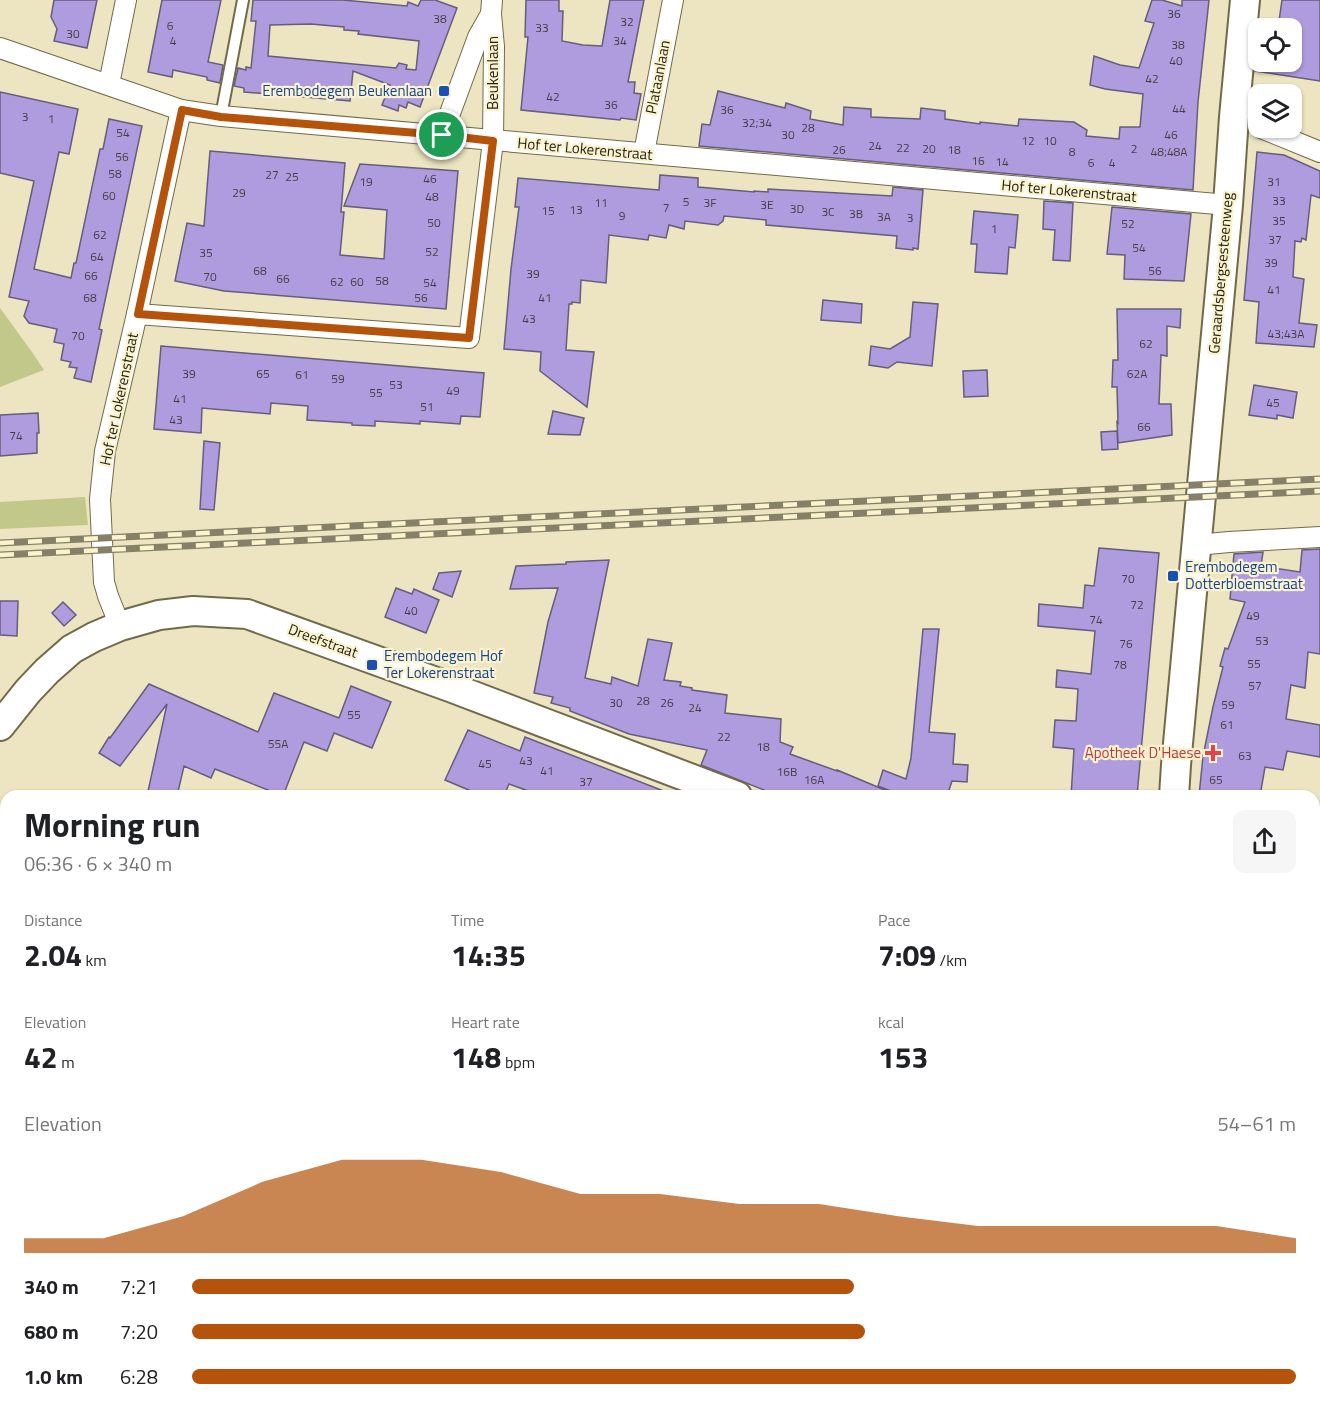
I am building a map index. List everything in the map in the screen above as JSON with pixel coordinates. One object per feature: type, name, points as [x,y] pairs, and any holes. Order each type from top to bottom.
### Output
[{"type":"main road","name":"Geraardsbergsesteenweg","points":[[1245,0],[1249,84]]},
{"type":"main road","name":"Geraardsbergsesteenweg","points":[[1174,790],[1228,205],[1248,135]]},
{"type":"main road","name":"Dreefstraat","points":[[0,726],[47,670],[72,649],[94,637],[120,626],[159,615],[193,611],[247,614],[450,687],[720,790]]},
{"type":"street","points":[[109,84],[126,0]]},
{"type":"street","name":"Plataanlaan","points":[[644,153],[673,0]]},
{"type":"street","name":"Beukenlaan","points":[[442,135],[491,7]]},
{"type":"street","name":"Beukenlaan","points":[[138,314],[469,338],[493,141],[494,47],[491,7]]},
{"type":"street","points":[[0,48],[182,110]]},
{"type":"street","name":"Hof ter Lokerenstraat","points":[[120,626],[104,582],[100,499],[105,451],[138,314],[182,110],[221,117],[1228,205]]},
{"type":"street","points":[[1286,138],[1320,152]]},
{"type":"street","points":[[1197,545],[1320,537]]},
{"type":"lane","points":[[221,117],[243,0]]},
{"type":"green space","points":[[0,308],[44,370],[0,387]]},
{"type":"green space","points":[[85,497],[88,525],[0,529],[0,502]]},
{"type":"building","points":[[54,0],[97,0],[87,48],[54,41],[57,29],[51,17]]},
{"type":"building","points":[[162,0],[221,0],[208,62],[223,65],[220,83],[207,80],[207,77],[173,70],[172,77],[148,72]]},
{"type":"building","points":[[253,0],[343,0],[407,6],[408,2],[418,6],[421,0],[435,0],[457,8],[420,107],[408,102],[406,108],[399,105],[398,111],[382,105],[390,85],[353,71],[350,101],[244,92],[244,88],[234,86],[238,68],[246,70],[246,67],[251,68],[256,21],[251,21]],"holes":[[[311,24],[344,27],[344,30],[359,31],[358,34],[419,41],[416,70],[406,69],[407,65],[399,63],[396,68],[268,56],[270,25]]]},
{"type":"building","points":[[526,0],[559,0],[559,11],[563,11],[562,41],[602,46],[610,0],[644,0],[628,82],[635,82],[634,93],[641,94],[636,120],[521,110],[528,37],[525,37]]},
{"type":"building","points":[[1152,0],[1162,0],[1182,6],[1182,0],[1209,0],[1198,102],[1193,190],[699,146],[702,124],[710,125],[718,91],[785,108],[786,103],[811,111],[810,119],[843,125],[844,107],[871,109],[871,117],[920,119],[921,108],[945,111],[945,119],[980,124],[980,122],[1018,126],[1019,119],[1074,122],[1087,130],[1086,136],[1119,139],[1120,127],[1140,127],[1143,94],[1090,85],[1094,56],[1120,65],[1139,68],[1154,23],[1145,21]]},
{"type":"building","points":[[1282,0],[1320,0],[1320,81],[1262,72],[1302,72],[1302,18],[1279,18]]},
{"type":"building","points":[[0,92],[78,109],[69,154],[59,152],[34,269],[71,278],[109,119],[142,126],[99,329],[102,330],[91,382],[74,378],[77,368],[69,367],[71,362],[61,360],[64,344],[54,342],[57,329],[29,323],[24,316],[29,301],[9,297],[34,181],[0,173]]},
{"type":"building","points":[[210,151],[345,163],[340,255],[384,259],[387,210],[344,206],[360,164],[458,171],[446,309],[224,291],[175,281],[187,223],[204,226]]},
{"type":"building","points":[[1257,152],[1284,155],[1320,171],[1320,198],[1311,195],[1306,240],[1302,238],[1301,242],[1295,241],[1293,277],[1304,279],[1299,323],[1317,325],[1314,347],[1256,343],[1259,302],[1244,300]]},
{"type":"building","points":[[660,175],[698,178],[698,187],[754,192],[768,192],[768,189],[892,196],[893,187],[923,190],[918,249],[896,248],[897,236],[766,225],[766,220],[724,216],[723,221],[718,225],[685,221],[684,229],[669,225],[666,238],[649,235],[648,240],[609,235],[606,283],[581,280],[580,303],[569,304],[566,350],[594,352],[587,407],[540,371],[541,352],[504,349],[519,207],[515,207],[518,178],[659,190]]},
{"type":"building","points":[[1044,201],[1073,203],[1070,261],[1053,260],[1055,230],[1043,229]]},
{"type":"building","points":[[1112,207],[1191,214],[1184,281],[1124,279],[1125,255],[1107,254]]},
{"type":"building","points":[[974,211],[1018,215],[1015,248],[1009,247],[1007,274],[975,272],[977,244],[971,244]]},
{"type":"building","points":[[823,300],[862,304],[861,323],[821,320]]},
{"type":"building","points":[[913,302],[938,304],[932,366],[897,362],[888,368],[869,365],[871,346],[890,349],[910,337]]},
{"type":"building","points":[[1117,309],[1181,309],[1180,328],[1167,326],[1167,356],[1161,355],[1159,404],[1171,404],[1172,435],[1118,443],[1117,387],[1112,387],[1113,360],[1118,360]]},
{"type":"building","points":[[161,346],[484,373],[480,417],[461,416],[460,424],[375,421],[375,426],[352,425],[352,423],[307,420],[308,406],[271,403],[270,414],[202,408],[201,433],[154,429]]},
{"type":"building","points":[[987,370],[988,396],[964,397],[963,371]]},
{"type":"building","points":[[1254,385],[1297,392],[1293,418],[1277,415],[1277,419],[1249,415]]},
{"type":"building","points":[[553,411],[584,418],[580,435],[548,434]]},
{"type":"building","points":[[38,413],[37,453],[0,456],[0,415]]},
{"type":"building","points":[[1117,431],[1118,449],[1102,450],[1101,432]]},
{"type":"building","points":[[204,441],[220,443],[214,510],[200,509]]},
{"type":"building","points":[[1099,548],[1159,553],[1138,790],[1071,790],[1074,749],[1053,747],[1055,720],[1076,721],[1078,689],[1056,687],[1057,670],[1091,674],[1095,631],[1038,626],[1039,604],[1083,608],[1085,585],[1094,586]]},
{"type":"building","points":[[1320,549],[1320,654],[1308,652],[1305,688],[1291,685],[1286,719],[1320,725],[1320,757],[1287,751],[1283,770],[1265,767],[1261,790],[1200,790],[1203,756],[1223,667],[1220,666],[1225,648],[1228,649],[1245,602],[1230,599],[1234,554],[1263,552],[1261,566],[1300,572],[1302,550]]},
{"type":"building","points":[[609,560],[585,678],[611,684],[612,677],[638,686],[648,639],[672,643],[664,680],[681,682],[680,686],[692,688],[692,690],[727,695],[725,713],[781,719],[780,742],[793,747],[790,754],[885,790],[764,790],[701,765],[707,750],[629,734],[570,711],[570,708],[551,703],[553,697],[534,693],[548,622],[558,588],[510,589],[516,566],[566,564],[566,562]]},
{"type":"building","points":[[461,571],[452,597],[433,589],[439,573]]},
{"type":"building","points":[[396,588],[412,594],[414,589],[439,600],[426,633],[385,617]]},
{"type":"building","points":[[0,601],[18,601],[17,636],[0,635]]},
{"type":"building","points":[[63,602],[76,615],[64,626],[52,613]]},
{"type":"building","points":[[923,629],[939,629],[929,732],[955,734],[953,764],[968,765],[967,782],[952,781],[949,790],[888,790],[878,786],[883,770],[906,779],[911,758]]},
{"type":"building","points":[[149,684],[258,732],[274,693],[339,718],[351,686],[391,702],[372,748],[334,733],[327,751],[304,742],[285,790],[268,790],[215,769],[211,778],[184,766],[178,790],[148,790],[167,704],[120,766],[99,753]]},
{"type":"building","points":[[468,730],[520,751],[525,737],[661,790],[526,790],[509,784],[506,790],[469,790],[445,780]]},
{"type":"railway","points":[[0,543],[1320,479]]},
{"type":"railway","points":[[0,555],[1320,491]]},
{"type":"place","name":"Erembodegem Beukenlaan","points":[[444,91]]},
{"type":"place","name":"Erembodegem Dotterbloemstraat","points":[[1173,576]]},
{"type":"place","name":"Erembodegem Hof Ter Lokerenstraat","points":[[372,665]]},
{"type":"place","name":"Apotheek D'Haese","points":[[1213,753]]},
{"type":"route","points":[[182,110],[221,117],[442,135],[493,141],[469,338],[138,314],[182,110]]}]
